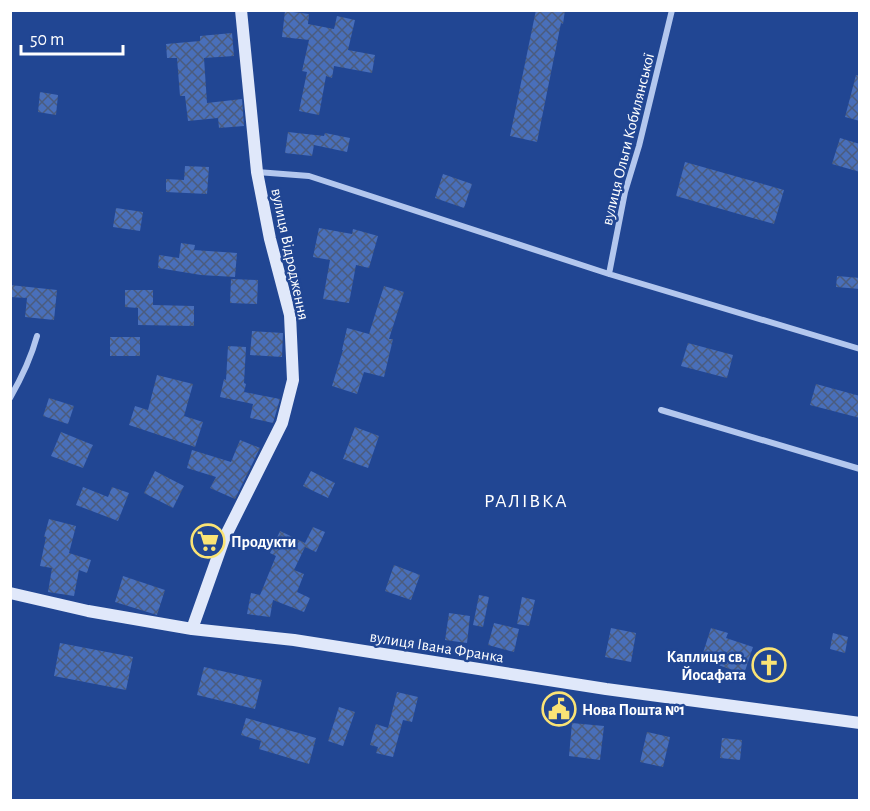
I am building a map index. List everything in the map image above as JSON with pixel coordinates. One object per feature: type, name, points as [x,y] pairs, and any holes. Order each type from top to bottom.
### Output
[{"type":"main road","name":"вулиця Відродження","points":[[192,629],[224,539],[282,423],[292,380],[290,315],[270,239],[257,172],[241,10]]},
{"type":"main road","name":"вулиця Івана Франка","points":[[10,593],[88,611],[192,629],[294,640],[606,689],[860,723]]},
{"type":"street","name":"вулиця Ольги Кобилянської","points":[[609,274],[625,192],[639,146],[672,10]]},
{"type":"street","points":[[257,172],[309,176],[609,274],[860,350]]},
{"type":"street","points":[[10,398],[23,376],[38,336]]},
{"type":"street","points":[[661,410],[860,469]]},
{"type":"building","points":[[536,10],[565,10],[537,142],[510,136]]},
{"type":"building","points":[[285,11],[309,14],[308,24],[334,29],[337,16],[355,20],[348,50],[375,55],[372,73],[334,66],[332,78],[326,76],[319,115],[299,111],[307,72],[302,71],[309,40],[282,37]]},
{"type":"building","points":[[232,33],[234,56],[204,58],[207,103],[242,99],[244,126],[219,128],[218,118],[188,121],[185,96],[180,96],[177,58],[167,58],[166,44],[200,41],[200,36]]},
{"type":"building","points":[[856,75],[860,76],[860,121],[845,117]]},
{"type":"building","points":[[40,92],[58,95],[56,115],[38,112]]},
{"type":"building","points":[[288,132],[324,136],[325,133],[350,138],[347,152],[314,145],[312,156],[285,153]]},
{"type":"building","points":[[840,138],[860,144],[860,172],[832,164]]},
{"type":"building","points":[[685,162],[784,190],[774,224],[676,196]]},
{"type":"building","points":[[185,166],[209,167],[207,194],[166,192],[166,179],[184,180]]},
{"type":"building","points":[[443,174],[472,184],[464,208],[435,198]]},
{"type":"building","points":[[116,208],[143,212],[140,231],[113,227]]},
{"type":"building","points":[[319,228],[352,234],[353,229],[378,236],[369,268],[356,265],[349,303],[323,299],[330,260],[313,257]]},
{"type":"building","points":[[181,243],[195,245],[194,250],[237,253],[235,277],[201,275],[158,268],[159,255],[179,258]]},
{"type":"building","points":[[837,276],[860,278],[860,289],[836,287]]},
{"type":"building","points":[[231,279],[258,280],[257,304],[230,303]]},
{"type":"building","points":[[10,285],[57,290],[54,320],[25,317],[27,298],[10,297]]},
{"type":"building","points":[[384,286],[404,292],[389,339],[393,339],[384,377],[364,372],[357,394],[332,386],[347,328],[369,334]]},
{"type":"building","points":[[125,290],[153,290],[153,305],[194,306],[194,326],[138,325],[138,308],[125,307]]},
{"type":"building","points":[[252,331],[283,333],[282,357],[250,355]]},
{"type":"building","points":[[110,337],[140,337],[140,356],[110,356]]},
{"type":"building","points":[[688,343],[733,355],[727,378],[681,366]]},
{"type":"building","points":[[228,346],[246,347],[244,392],[280,399],[273,423],[250,418],[253,404],[220,397],[224,379],[226,380]]},
{"type":"building","points":[[157,375],[193,384],[184,416],[203,422],[195,447],[129,425],[135,406],[148,410]]},
{"type":"building","points":[[816,384],[860,396],[860,418],[810,405]]},
{"type":"building","points":[[49,398],[74,406],[68,424],[43,416]]},
{"type":"building","points":[[355,427],[379,436],[368,468],[343,459]]},
{"type":"building","points":[[61,432],[93,445],[83,468],[51,456]]},
{"type":"building","points":[[240,440],[260,448],[235,499],[210,488],[216,477],[187,468],[192,450],[231,462]]},
{"type":"building","points":[[155,471],[184,486],[173,508],[144,493]]},
{"type":"building","points":[[311,471],[335,483],[328,498],[303,486]]},
{"type":"building","points":[[83,487],[108,497],[112,487],[129,493],[118,521],[76,505]]},
{"type":"building","points":[[49,519],[76,526],[69,553],[91,560],[87,573],[79,570],[74,596],[48,592],[52,568],[40,566]]},
{"type":"building","points":[[313,527],[325,532],[316,552],[305,547],[294,570],[304,574],[297,592],[310,598],[304,612],[273,600],[270,617],[247,614],[251,593],[260,595],[276,556],[270,553],[280,531],[305,543]]},
{"type":"building","points":[[394,565],[420,575],[411,600],[385,591]]},
{"type":"building","points":[[123,576],[165,590],[157,615],[115,602]]},
{"type":"building","points":[[479,595],[489,597],[483,627],[473,625]]},
{"type":"building","points":[[522,597],[535,600],[529,626],[517,624]]},
{"type":"building","points":[[449,613],[470,616],[467,643],[445,640]]},
{"type":"building","points":[[494,623],[519,629],[514,652],[488,645]]},
{"type":"building","points":[[611,628],[636,633],[631,662],[605,657]]},
{"type":"building","points":[[711,628],[728,633],[726,638],[753,647],[744,674],[701,659]]},
{"type":"building","points":[[833,633],[848,637],[845,653],[830,649]]},
{"type":"building","points":[[60,643],[133,657],[126,690],[54,676]]},
{"type":"building","points":[[204,667],[262,680],[255,709],[197,695]]},
{"type":"building","points":[[397,692],[418,697],[412,722],[403,720],[393,757],[376,753],[378,747],[370,745],[376,724],[388,728]]},
{"type":"building","points":[[339,707],[355,712],[343,746],[328,741]]},
{"type":"building","points":[[246,718],[316,738],[309,764],[259,749],[261,741],[241,735]]},
{"type":"building","points":[[572,723],[604,726],[600,760],[569,756]]},
{"type":"building","points":[[647,732],[670,737],[663,767],[640,762]]},
{"type":"building","points":[[722,738],[742,740],[740,760],[720,758]]},
{"type":"place","name":"Продукти","points":[[208,541]]},
{"type":"place","name":"Каплиця св. Йосафата","points":[[769,665]]},
{"type":"place","name":"Нова Пошта №1","points":[[559,709]]},
{"type":"district","name":"РАЛІВКА","points":[[526,500]]}]
